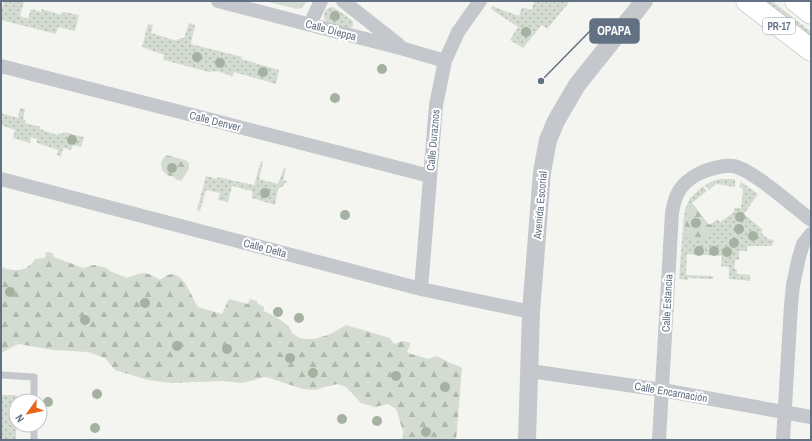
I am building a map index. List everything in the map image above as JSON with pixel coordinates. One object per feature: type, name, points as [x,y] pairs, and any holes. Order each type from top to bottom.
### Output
[{"type":"main road","name":"PR-17","points":[[747,1],[811,50]]},
{"type":"main road","name":"PR-17","points":[[796,1],[811,13]]},
{"type":"street","name":"Calle Dieppa","points":[[218,1],[310,24],[445,61]]},
{"type":"street","points":[[310,24],[320,1]]},
{"type":"street","points":[[342,1],[404,49]]},
{"type":"street","name":"Calle Duraznos","points":[[421,289],[436,105],[445,61],[458,32],[480,1]]},
{"type":"street","name":"Avenida Escorial","points":[[527,440],[531,312],[542,172],[548,140],[556,121],[577,85],[644,1]]},
{"type":"street","name":"Calle Denver","points":[[1,66],[430,176]]},
{"type":"street","name":"Calle Estancia","points":[[660,440],[672,213],[674,198],[679,190],[686,182],[708,169],[720,166],[733,166],[749,172],[811,220]]},
{"type":"street","name":"Calle Delta","points":[[1,179],[421,289],[531,312]]},
{"type":"street","points":[[783,440],[793,285],[803,244],[811,234]]},
{"type":"street","name":"Calle Encarnación","points":[[530,371],[662,390],[811,417]]},
{"type":"lane","points":[[1,375],[34,377],[34,393]]},
{"type":"green space","points":[[4,1],[24,1],[20,16],[28,19],[31,9],[41,12],[42,9],[61,15],[63,12],[79,15],[75,31],[58,27],[56,34],[1,20],[1,10]]},
{"type":"green space","points":[[265,1],[307,1],[302,8],[297,9]]},
{"type":"green space","points":[[535,1],[570,1],[547,29],[542,25],[523,48],[510,40],[518,27],[491,9],[492,6],[519,16],[522,7],[531,10]]},
{"type":"green space","points":[[763,1],[772,1],[811,32],[811,39]]},
{"type":"green space","points":[[333,7],[352,20],[353,26],[349,28],[327,22],[324,19],[325,12],[328,8]]},
{"type":"green space","points":[[189,23],[195,25],[191,44],[242,57],[241,59],[279,70],[276,84],[234,72],[232,77],[221,72],[209,72],[163,60],[164,55],[142,47],[148,24],[153,25],[151,33],[177,41],[178,39],[184,38]]},
{"type":"green space","points":[[20,108],[25,109],[23,119],[26,120],[25,123],[41,127],[40,129],[57,135],[58,133],[62,134],[63,132],[84,137],[81,147],[73,145],[71,150],[63,148],[61,157],[57,155],[58,150],[37,143],[37,139],[31,137],[30,143],[13,138],[15,130],[1,125],[1,113],[18,118]]},
{"type":"green space","points":[[166,155],[185,160],[189,163],[189,169],[181,181],[175,179],[175,177],[167,175],[162,170],[161,162]]},
{"type":"green space","points":[[261,161],[263,162],[259,179],[278,184],[284,168],[286,169],[283,180],[287,181],[278,189],[275,205],[252,198],[252,191],[232,186],[228,202],[218,200],[220,193],[206,190],[200,211],[197,210],[206,176],[217,179],[218,177],[254,185]]},
{"type":"green space","points":[[735,179],[735,187],[716,184],[709,190],[705,185],[715,180]]},
{"type":"green space","points":[[741,182],[758,194],[744,214],[763,230],[761,233],[770,240],[774,240],[772,246],[748,246],[747,251],[739,251],[739,260],[735,260],[734,269],[737,269],[737,274],[750,275],[750,281],[729,279],[729,267],[721,266],[722,256],[687,254],[686,275],[713,276],[713,279],[679,279],[684,214],[690,198],[703,186],[707,191],[692,203],[709,225],[718,219],[720,222],[734,212],[734,208],[741,208],[743,189],[739,187]]},
{"type":"green space","points":[[692,203],[709,225],[712,223],[713,227],[702,240],[697,241],[685,237],[687,233],[685,226],[686,218]]},
{"type":"green space","points":[[46,252],[53,253],[54,257],[83,268],[94,265],[107,268],[110,271],[127,278],[144,273],[160,280],[167,275],[174,274],[184,281],[198,307],[222,314],[229,299],[248,304],[250,299],[257,301],[257,303],[264,307],[264,311],[282,321],[289,327],[293,334],[306,339],[313,339],[327,335],[346,325],[390,338],[394,344],[403,341],[411,343],[407,352],[411,354],[429,359],[432,357],[438,357],[462,368],[456,440],[402,440],[403,431],[396,409],[388,404],[375,407],[361,403],[346,387],[337,384],[314,390],[303,389],[266,377],[241,383],[222,381],[171,383],[148,380],[115,370],[105,358],[88,352],[54,350],[18,344],[1,353],[1,267],[11,270],[24,269],[35,259],[45,258]]},
{"type":"green space","points":[[1,395],[8,395],[8,433],[16,433],[16,440],[1,440]]},
{"type":"place","name":"OPAPA","points":[[541,81]]}]
